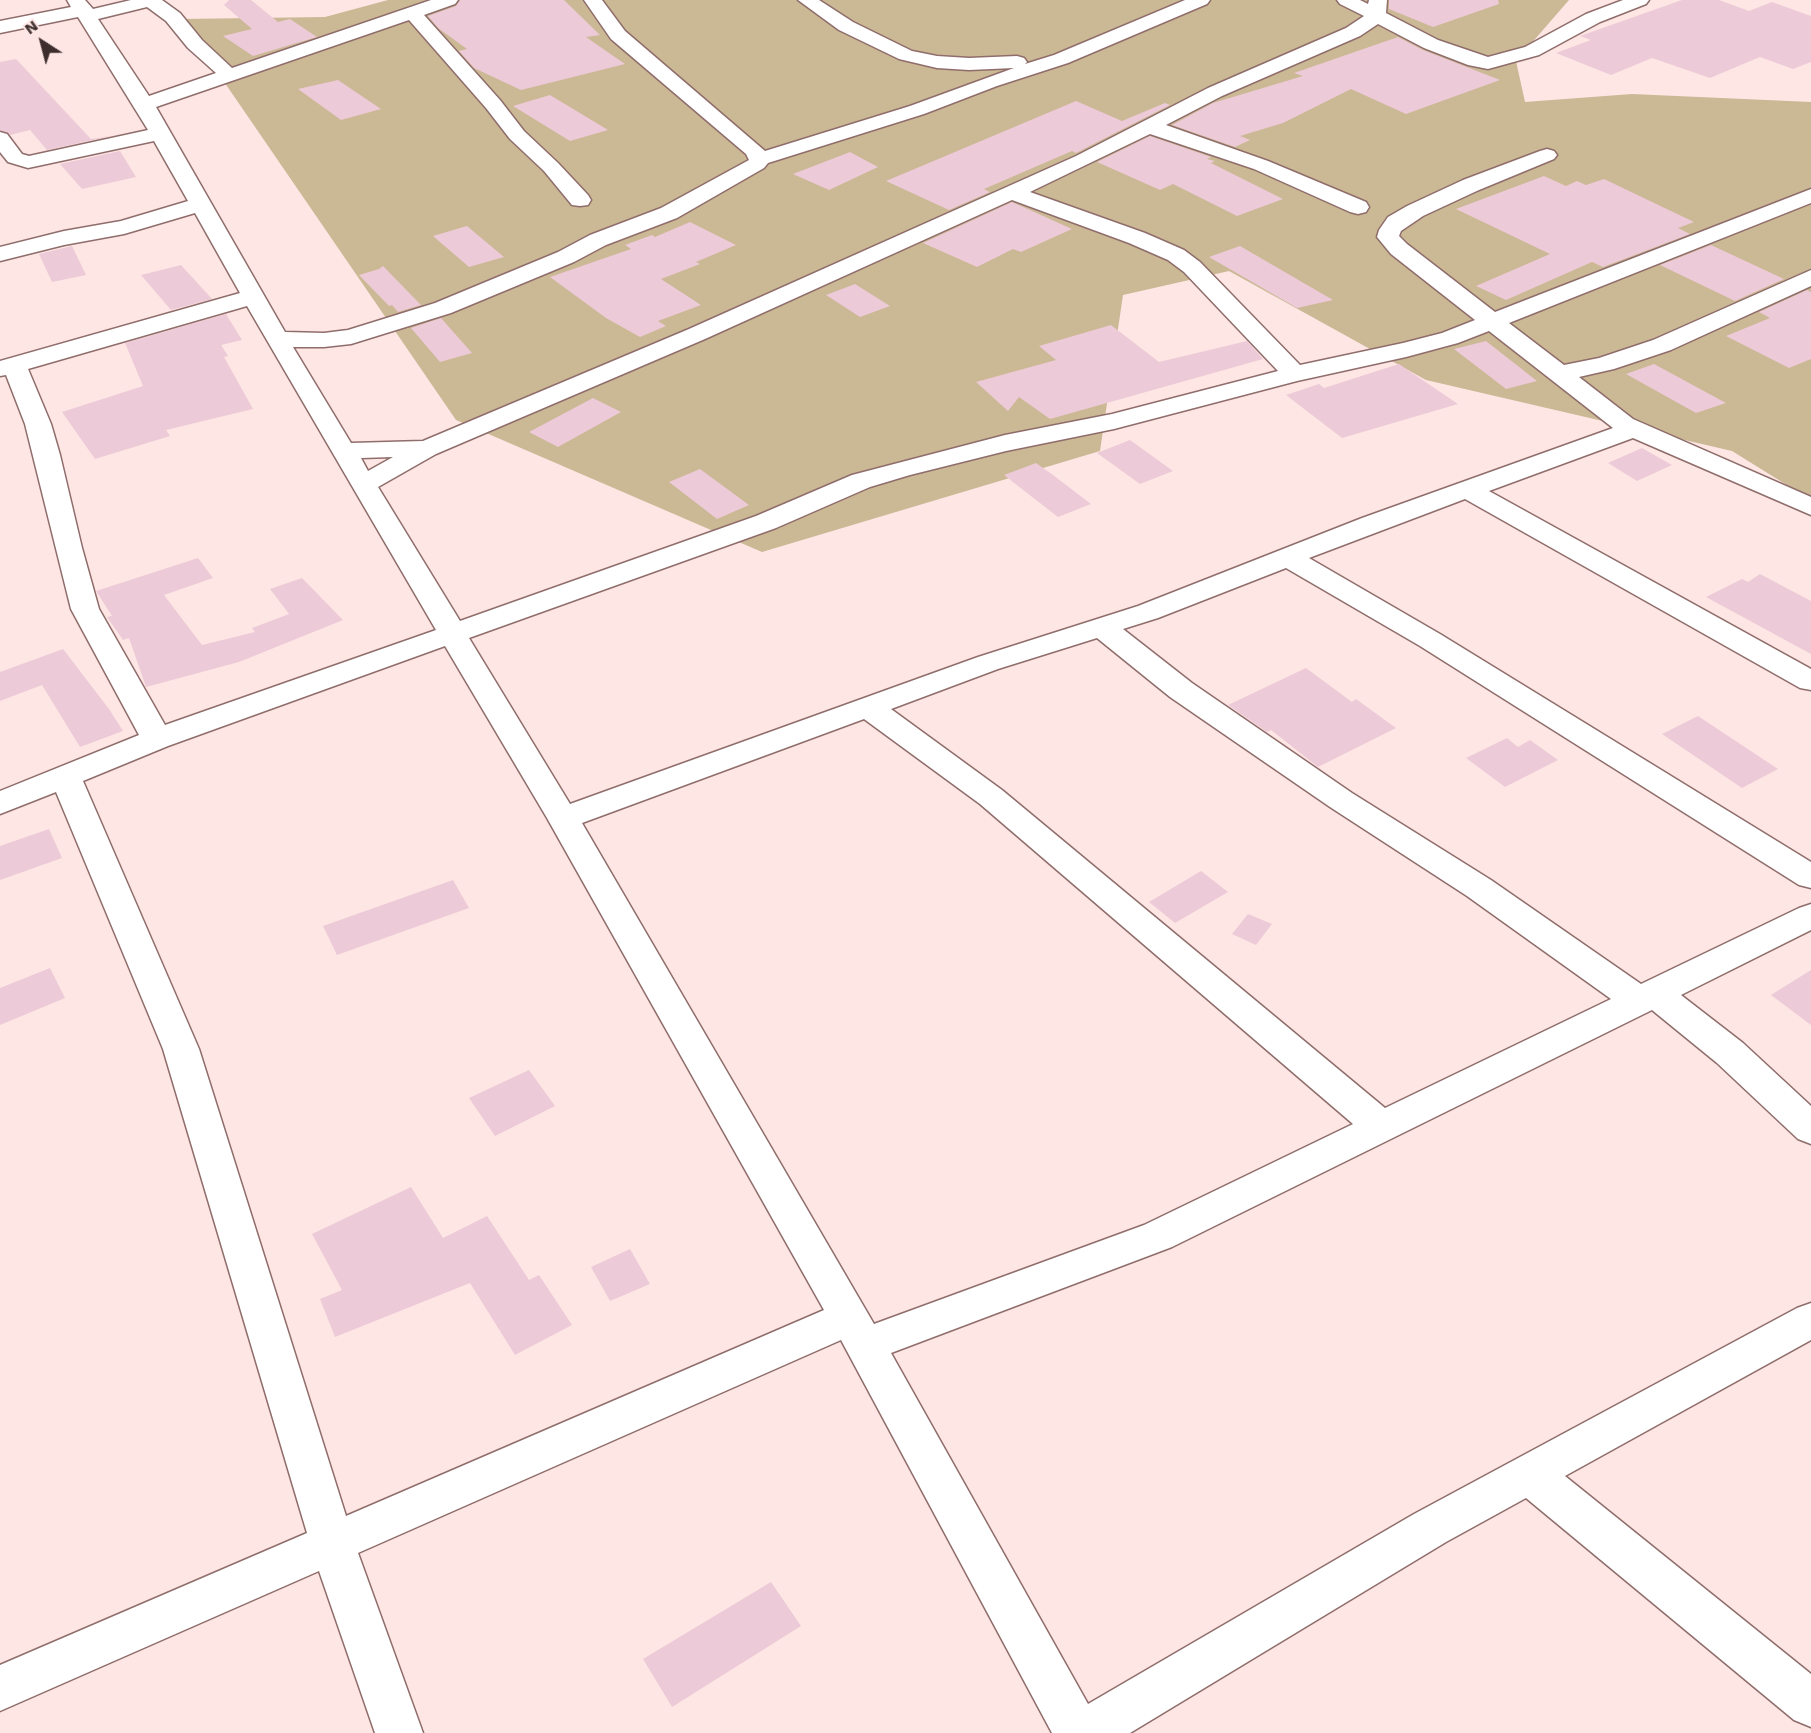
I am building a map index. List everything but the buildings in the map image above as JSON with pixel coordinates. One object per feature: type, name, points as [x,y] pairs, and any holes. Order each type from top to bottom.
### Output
[{"type":"street","points":[[0,27],[82,8],[151,0],[182,25],[195,44],[230,76]]},
{"type":"street","points":[[144,104],[449,0]]},
{"type":"street","points":[[593,0],[618,35],[754,150],[760,159]]},
{"type":"street","points":[[807,0],[846,26],[906,55],[937,62],[969,64],[1061,59]]},
{"type":"street","points":[[277,339],[324,340],[351,337],[443,308],[566,257],[598,240],[669,213],[757,164],[760,159],[917,110],[990,82],[1061,59],[1201,0]]},
{"type":"street","points":[[1346,0],[1378,8],[1431,44],[1475,61],[1488,63],[1532,51],[1593,18],[1640,0]]},
{"type":"street","points":[[82,8],[144,104],[277,339],[564,818],[857,1332],[1078,1733]]},
{"type":"street","points":[[363,485],[427,449],[697,334],[1083,160],[1215,92],[1353,32],[1378,8]]},
{"type":"street","points":[[413,13],[493,104],[517,135],[552,166],[580,200]]},
{"type":"street","points":[[1148,126],[1261,165],[1358,207]]},
{"type":"street","points":[[0,138],[15,158],[28,162],[161,133]]},
{"type":"street","points":[[1547,155],[1471,185],[1415,211],[1396,222],[1388,237],[1399,249],[1558,374],[1633,429],[1811,507]]},
{"type":"street","points":[[1011,192],[1137,238],[1176,255],[1192,267],[1295,374]]},
{"type":"street","points":[[0,803],[157,739],[766,522],[861,482],[901,469],[1005,443],[1114,421],[1295,374],[1406,350],[1494,322],[1811,195]]},
{"type":"street","points":[[0,254],[45,242],[124,227],[201,204]]},
{"type":"street","points":[[1558,374],[1605,364],[1662,345],[1811,277]]},
{"type":"street","points":[[157,739],[85,609],[38,424],[7,367],[253,297]]},
{"type":"street","points":[[564,818],[998,659],[1148,612],[1466,489],[1633,429]]},
{"type":"street","points":[[343,451],[427,449]]},
{"type":"street","points":[[1466,489],[1811,681]]},
{"type":"street","points":[[1287,557],[1430,640],[1811,878]]},
{"type":"street","points":[[1102,627],[1181,690],[1341,800],[1730,1053],[1811,1129]]},
{"type":"street","points":[[868,708],[991,797],[1382,1127]]},
{"type":"street","points":[[65,776],[181,1049],[332,1543],[399,1733]]},
{"type":"street","points":[[0,1688],[332,1543],[857,1332],[1158,1236],[1811,916]]},
{"type":"street","points":[[1085,1733],[1322,1590],[1528,1473],[1811,1320]]},
{"type":"street","points":[[1528,1473],[1811,1704]]},
{"type":"shaded area","points":[[388,0],[1569,0],[1516,61],[1525,102],[1632,94],[1811,102],[1811,500],[1732,451],[1426,380],[1229,271],[1123,295],[1100,451],[762,552],[456,420],[181,19],[325,17]]}]
